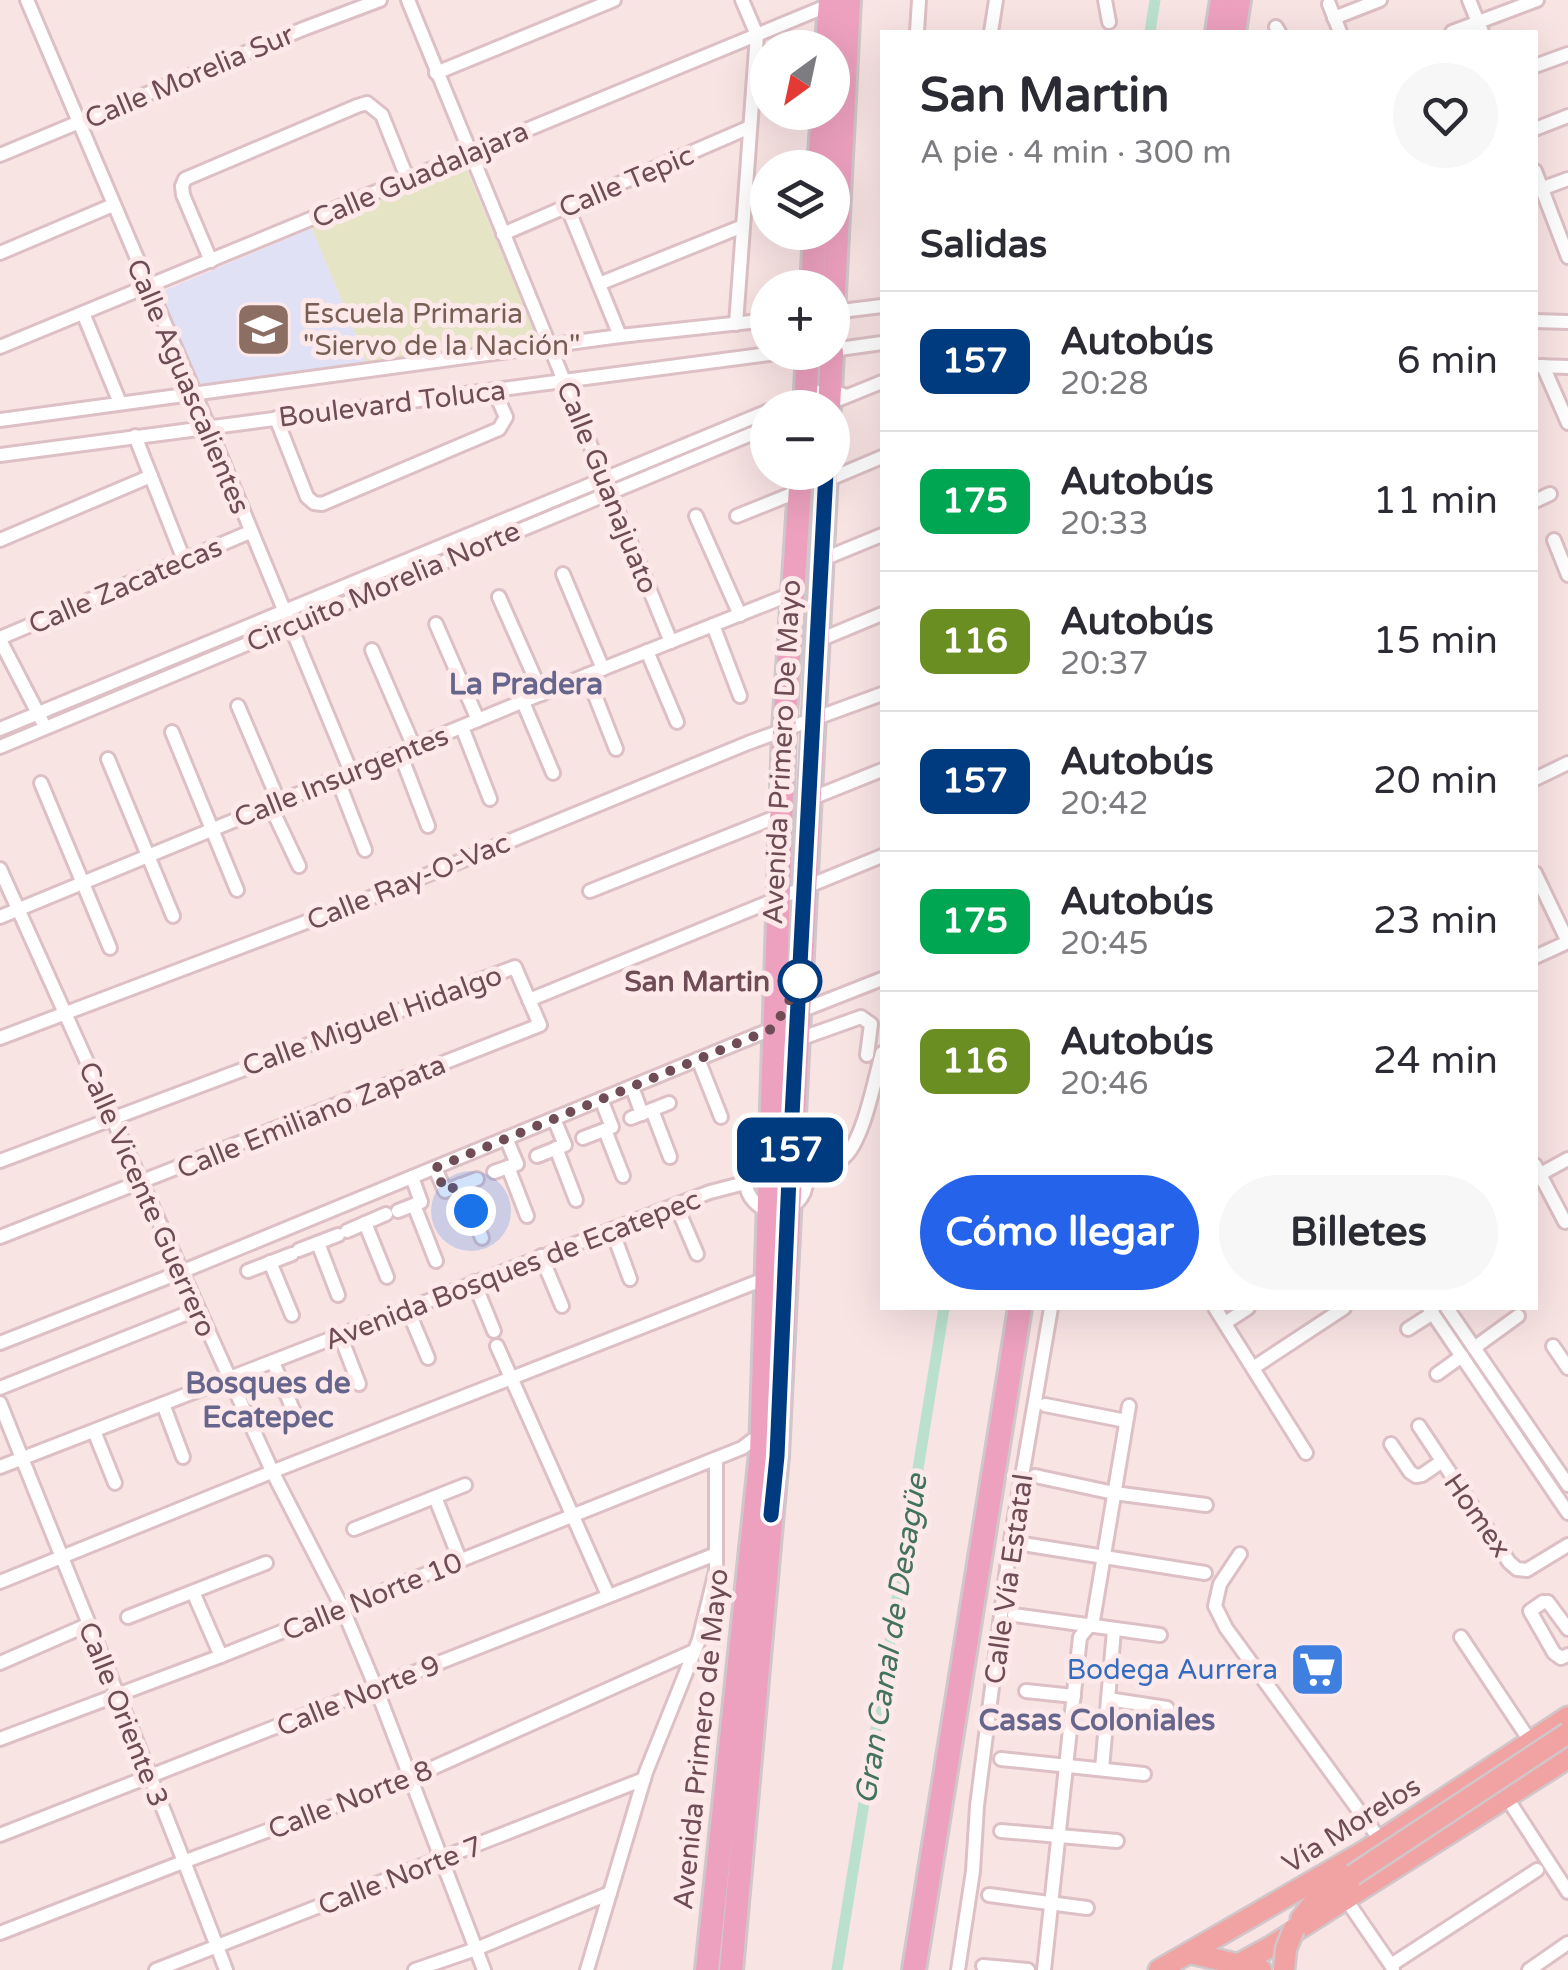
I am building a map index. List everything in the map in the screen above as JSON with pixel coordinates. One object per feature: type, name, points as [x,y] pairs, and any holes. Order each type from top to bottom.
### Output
[{"type":"highway","points":[[1217,30],[1222,0]]},
{"type":"highway","points":[[1234,30],[1239,0]]},
{"type":"highway","points":[[831,30],[837,1]]},
{"type":"highway","points":[[834,270],[837,1]]},
{"type":"highway","name":"Avenida Primero de Mayo","points":[[780,1152],[774,1028],[784,730],[800,490]]},
{"type":"highway","name":"Avenida Primero De Mayo","points":[[762,1515],[780,1152],[797,1036],[825,490]]},
{"type":"highway","points":[[764,1444],[766,1278],[778,1209]]},
{"type":"highway","points":[[899,1970],[1006,1310]]},
{"type":"highway","points":[[914,1970],[1020,1310]]},
{"type":"highway","name":"Avenida Primero de Mayo","points":[[707,1970],[762,1515]]},
{"type":"highway","name":"Avenida Primero de Mayo","points":[[731,1970],[762,1515]]},
{"type":"main road","name":"Vía Morelos","points":[[1159,1970],[1381,1841],[1568,1717]]},
{"type":"main road","points":[[1284,1970],[1286,1949],[1294,1929],[1316,1900],[1568,1733]]},
{"type":"main road","points":[[1233,1967],[1568,1758]]},
{"type":"main road","points":[[1381,1841],[1398,1866]]},
{"type":"main road","points":[[1270,1947],[1284,1970]]},
{"type":"main road","points":[[1190,1953],[1233,1967],[1261,1970]]},
{"type":"street","name":"Calle Aguascalientes","points":[[27,0],[351,772]]},
{"type":"street","name":"Calle Morelia Sur","points":[[0,155],[303,28],[380,0]]},
{"type":"street","name":"Calle Guanajuato","points":[[408,0],[671,642]]},
{"type":"street","points":[[436,73],[614,0]]},
{"type":"street","points":[[742,0],[755,30]]},
{"type":"street","points":[[917,30],[919,0]]},
{"type":"street","points":[[991,30],[996,0]]},
{"type":"street","points":[[1105,0],[1109,22]]},
{"type":"street","points":[[1334,18],[1380,0]]},
{"type":"street","points":[[1470,0],[1480,27],[1536,0]]},
{"type":"street","name":"Calle Guadalajara","points":[[769,30],[837,1]]},
{"type":"street","points":[[1328,4],[1339,30]]},
{"type":"street","name":"Calle Guadalajara","points":[[0,347],[750,38]]},
{"type":"street","points":[[1538,65],[1568,54]]},
{"type":"street","points":[[211,261],[183,195],[185,178],[357,106],[367,103],[382,115],[408,180]]},
{"type":"street","points":[[1538,127],[1568,116]]},
{"type":"street","points":[[736,324],[750,128]]},
{"type":"street","name":"Calle Tepic","points":[[503,234],[750,128]]},
{"type":"street","points":[[1567,249],[1538,190],[1568,178]]},
{"type":"street","points":[[0,252],[113,205]]},
{"type":"street","points":[[567,206],[620,336]]},
{"type":"street","points":[[598,284],[744,226]]},
{"type":"street","points":[[850,310],[880,306]]},
{"type":"street","points":[[83,313],[120,404]]},
{"type":"street","points":[[1538,320],[1568,322]]},
{"type":"street","name":"Boulevard Toluca","points":[[0,420],[620,336],[750,322]]},
{"type":"street","points":[[850,348],[880,343]]},
{"type":"street","name":"Boulevard Toluca","points":[[0,454],[750,356]]},
{"type":"street","points":[[1539,366],[1568,368]]},
{"type":"street","points":[[1539,366],[1568,422]]},
{"type":"street","points":[[850,392],[880,383]]},
{"type":"street","points":[[276,418],[307,497],[322,504],[499,430],[506,417],[494,390]]},
{"type":"street","name":"Circuito Morelia Norte","points":[[0,746],[289,625],[750,419]]},
{"type":"street","name":"Circuito Morelia Norte","points":[[0,729],[283,610],[750,433]]},
{"type":"street","points":[[135,436],[184,560]]},
{"type":"street","points":[[850,468],[880,458]]},
{"type":"street","points":[[0,540],[151,476]]},
{"type":"street","points":[[737,516],[785,490]]},
{"type":"street","points":[[696,516],[740,615]]},
{"type":"street","name":"Calle Zacatecas","points":[[0,639],[250,532]]},
{"type":"street","points":[[822,560],[880,536]]},
{"type":"street","points":[[1554,540],[1568,575]]},
{"type":"street","points":[[563,574],[603,669]]},
{"type":"street","name":"Calle Insurgentes","points":[[0,917],[794,594]]},
{"type":"street","points":[[499,596],[542,694]]},
{"type":"street","points":[[818,641],[880,615]]},
{"type":"street","points":[[436,624],[478,720]]},
{"type":"street","points":[[713,624],[740,696]]},
{"type":"street","points":[[0,639],[46,727]]},
{"type":"street","points":[[372,650],[407,750],[428,826]]},
{"type":"street","points":[[648,651],[678,722]]},
{"type":"street","points":[[587,675],[616,749]]},
{"type":"street","name":"Calle Ray-O-Vac","points":[[0,1038],[388,891],[730,750],[880,695]]},
{"type":"street","points":[[524,702],[553,773]]},
{"type":"street","points":[[238,706],[299,866]]},
{"type":"street","points":[[462,727],[490,800]]},
{"type":"street","points":[[172,732],[237,890]]},
{"type":"street","points":[[108,759],[174,916]]},
{"type":"street","points":[[1538,778],[1568,763]]},
{"type":"street","points":[[810,799],[880,771]]},
{"type":"street","points":[[337,778],[366,850]]},
{"type":"street","points":[[41,783],[110,948]]},
{"type":"street","points":[[590,891],[781,816]]},
{"type":"street","name":"Calle Miguel Hidalgo","points":[[0,1161],[515,967],[529,1000],[880,857]]},
{"type":"street","name":"Calle Vicente Guerrero","points":[[0,869],[230,1380],[342,1607],[484,1970]]},
{"type":"street","points":[[1538,879],[1568,942],[1538,956]]},
{"type":"street","points":[[798,1012],[880,980]]},
{"type":"street","name":"Calle Emiliano Zapata","points":[[0,1237],[540,1025],[529,1000]]},
{"type":"street","points":[[797,1036],[805,1037],[861,1017],[871,1024],[867,1055]]},
{"type":"street","points":[[0,1343],[271,1236],[774,1028]]},
{"type":"street","points":[[698,1059],[722,1117]]},
{"type":"street","points":[[805,1172],[845,1157],[860,1133],[880,1060]]},
{"type":"street","points":[[632,1087],[642,1114],[670,1157]]},
{"type":"street","points":[[583,1138],[612,1127],[601,1100]]},
{"type":"street","points":[[642,1114],[669,1103]]},
{"type":"street","points":[[537,1156],[565,1144],[554,1119]]},
{"type":"street","points":[[605,1130],[623,1176]]},
{"type":"street","points":[[506,1138],[517,1164],[501,1170],[527,1216]]},
{"type":"street","points":[[556,1148],[576,1200]]},
{"type":"street","points":[[780,1152],[802,1165],[805,1172],[802,1197],[778,1209],[756,1204],[745,1183],[747,1168],[756,1156],[780,1152]]},
{"type":"street","points":[[1538,1171],[1568,1159]]},
{"type":"street","points":[[435,1168],[445,1191],[476,1179]]},
{"type":"street","points":[[1538,1175],[1565,1222]]},
{"type":"street","points":[[248,1271],[422,1202],[412,1177]]},
{"type":"street","name":"Avenida Bosques de Ecatepec","points":[[0,1467],[541,1256],[710,1192],[745,1183]]},
{"type":"street","points":[[460,1185],[482,1238]]},
{"type":"street","points":[[365,1196],[381,1217],[387,1277]]},
{"type":"street","points":[[676,1205],[697,1254]]},
{"type":"street","points":[[414,1206],[436,1261]]},
{"type":"street","points":[[318,1216],[332,1237],[338,1296]]},
{"type":"street","points":[[612,1230],[630,1279]]},
{"type":"street","points":[[271,1236],[286,1256],[292,1314]]},
{"type":"street","points":[[541,1256],[562,1306]]},
{"type":"street","points":[[0,1582],[766,1278]]},
{"type":"street","points":[[474,1282],[494,1331]]},
{"type":"street","points":[[0,1388],[198,1308]]},
{"type":"street","points":[[407,1308],[428,1358]]},
{"type":"street","name":"Calle Vía Estatal","points":[[958,1970],[1009,1552],[1051,1310]]},
{"type":"street","points":[[1216,1310],[1306,1453]]},
{"type":"street","points":[[1225,1323],[1245,1310]]},
{"type":"street","points":[[1253,1368],[1341,1310]]},
{"type":"street","points":[[1408,1329],[1431,1310],[1568,1512]]},
{"type":"street","points":[[1448,1310],[1568,1485]]},
{"type":"street","points":[[1474,1348],[1518,1316]]},
{"type":"street","points":[[340,1335],[360,1384]]},
{"type":"street","points":[[497,1346],[608,1595]]},
{"type":"street","points":[[1553,1346],[1568,1368]]},
{"type":"street","points":[[1437,1374],[1462,1356]]},
{"type":"street","points":[[273,1362],[294,1412]]},
{"type":"street","name":"Calle Oriente 3","points":[[0,1402],[226,1970]]},
{"type":"street","points":[[163,1404],[183,1457]]},
{"type":"street","points":[[1045,1405],[1126,1422]]},
{"type":"street","points":[[1044,1970],[1080,1638],[1093,1621],[1129,1406]]},
{"type":"street","points":[[1513,1432],[1526,1424]]},
{"type":"street","name":"Homex","points":[[1419,1426],[1517,1570],[1527,1570],[1568,1545]]},
{"type":"street","points":[[94,1431],[115,1484]]},
{"type":"street","name":"Calle Norte 10","points":[[0,1739],[221,1656],[716,1459],[764,1444]]},
{"type":"street","name":"Homex","points":[[1391,1444],[1416,1476],[1442,1462]]},
{"type":"street","points":[[587,1970],[644,1778],[694,1650],[716,1571],[716,1459]]},
{"type":"street","points":[[1035,1476],[1114,1493],[1206,1505]]},
{"type":"street","points":[[354,1529],[465,1485]]},
{"type":"street","points":[[436,1496],[460,1560]]},
{"type":"street","points":[[1029,1545],[1205,1573]]},
{"type":"street","name":"Calle Norte 9","points":[[0,1835],[716,1554]]},
{"type":"street","points":[[1240,1554],[1220,1584],[1216,1606],[1226,1628],[1381,1841]]},
{"type":"street","points":[[128,1618],[266,1564]]},
{"type":"street","points":[[193,1592],[221,1656]]},
{"type":"street","points":[[1566,1659],[1554,1653],[1530,1612],[1548,1602],[1568,1629]]},
{"type":"street","points":[[1014,1614],[1160,1635]]},
{"type":"street","points":[[0,1663],[88,1625]]},
{"type":"street","points":[[1102,1769],[1114,1630]]},
{"type":"street","points":[[1461,1637],[1530,1742]]},
{"type":"street","name":"Calle Norte 8","points":[[0,1933],[410,1778],[694,1650]]},
{"type":"street","points":[[1026,1691],[1074,1696]]},
{"type":"street","points":[[1108,1699],[1166,1708]]},
{"type":"street","points":[[1002,1759],[1144,1774]]},
{"type":"street","name":"Calle Norte 7","points":[[156,1970],[644,1778]]},
{"type":"street","points":[[1506,1798],[1568,1892]]},
{"type":"street","points":[[1001,1831],[1117,1841]]},
{"type":"street","points":[[1345,1898],[1393,1967],[1537,1870]]},
{"type":"street","points":[[416,1970],[610,1894]]},
{"type":"street","points":[[988,1895],[1088,1908]]},
{"type":"street","points":[[1528,1970],[1568,1943]]},
{"type":"street","points":[[984,1966],[1028,1970]]},
{"type":"shaded area","name":"Escuela Primaria \"Siervo de la Nación\"","points":[[312,228],[368,365],[199,388],[159,293]]},
{"type":"green space","points":[[464,163],[539,341],[368,365],[312,228]]},
{"type":"waterway","name":"Gran Canal de Desagüe","points":[[1150,30],[1155,0]]},
{"type":"waterway","name":"Gran Canal de Desagüe","points":[[837,1970],[944,1310]]},
{"type":"bus line","name":"157","points":[[771,1515],[825,490]]},
{"type":"place","name":"Escuela Primaria \"Siervo de la Nación\"","points":[[264,329]]},
{"type":"place","name":"San Martin","points":[[800,981]]},
{"type":"place","name":"Bodega Aurrera","points":[[1317,1669]]},
{"type":"district","name":"La Pradera","points":[[526,684]]},
{"type":"district","name":"Bosques de Ecatepec","points":[[268,1400]]},
{"type":"district","name":"Casas Coloniales","points":[[1097,1720]]},
{"type":"route","points":[[471,1211],[460,1185],[445,1191],[435,1168],[774,1028],[800,981]]}]
